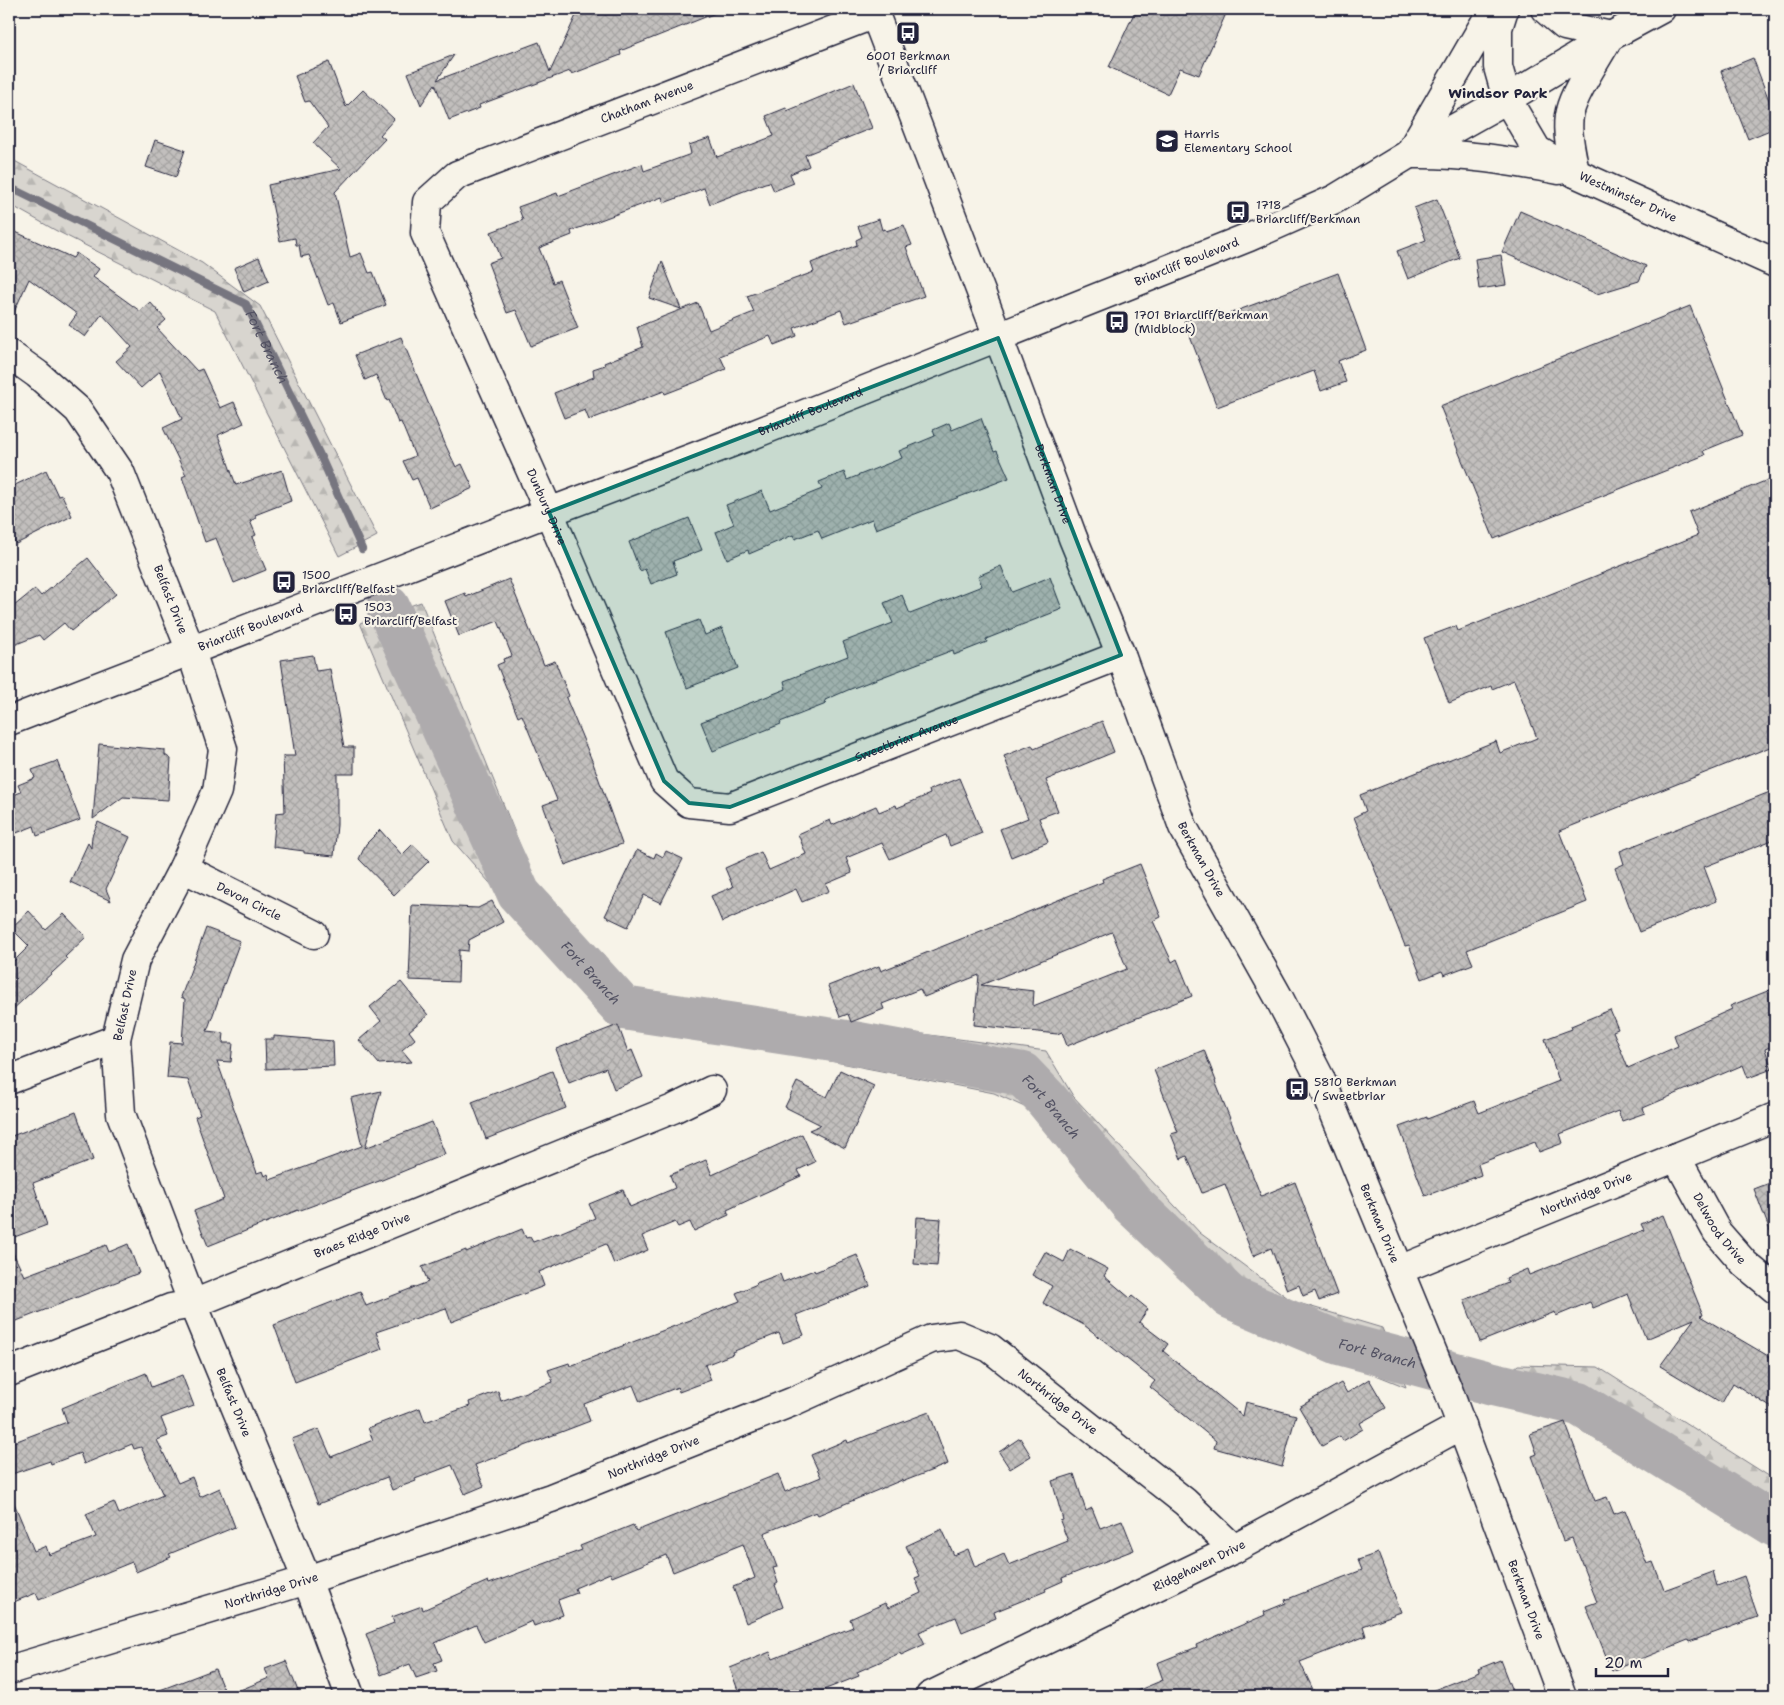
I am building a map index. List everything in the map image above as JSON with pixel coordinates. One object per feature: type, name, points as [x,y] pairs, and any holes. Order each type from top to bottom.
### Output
[{"type":"street","points":[[1409,154],[1493,9]]},
{"type":"street","points":[[1504,9],[1498,28],[1498,67],[1507,99]]},
{"type":"street","points":[[1409,154],[1448,153],[1499,159],[1575,173],[1569,136],[1570,111],[1581,85],[1611,36],[1565,26],[1544,9]]},
{"type":"street","name":"Briarcliff Boulevard","points":[[9,722],[738,440],[1249,237],[1335,199],[1611,36],[1661,9]]},
{"type":"street","name":"Chatham Avenue","points":[[427,202],[457,174],[874,12]]},
{"type":"street","name":"Berkman Drive","points":[[874,12],[1073,538],[1121,655],[1183,828],[1279,998],[1320,1078],[1462,1425],[1562,1696]]},
{"type":"street","name":"Westminster Drive","points":[[1507,99],[1537,150],[1575,173],[1775,263]]},
{"type":"street","name":"Dunbury Drive","points":[[427,202],[424,233],[549,512],[664,781],[689,803]]},
{"type":"street","name":"Belfast Drive","points":[[9,354],[37,374],[78,410],[120,472],[191,651],[223,749],[217,792],[183,868],[135,960],[116,1039],[122,1114],[193,1304],[308,1580],[350,1696]]},
{"type":"street","name":"Sweetbriar Avenue","points":[[689,803],[730,807],[1121,655]]},
{"type":"street","name":"Devon Circle","points":[[183,868],[314,934]]},
{"type":"street","points":[[9,1080],[116,1039]]},
{"type":"street","name":"Braes Ridge Drive","points":[[9,1372],[171,1308],[193,1304],[673,1109],[712,1090]]},
{"type":"street","name":"Northridge Drive","points":[[1399,1270],[1775,1118]]},
{"type":"street","name":"Delwood Drive","points":[[1676,1157],[1718,1232],[1745,1264],[1775,1289]]},
{"type":"street","name":"Northridge Drive","points":[[9,1670],[308,1580],[551,1498],[792,1402],[931,1339],[959,1335],[990,1348],[1185,1502],[1234,1549]]},
{"type":"street","name":"Ridgehaven Drive","points":[[930,1696],[1234,1549],[1462,1425]]},
{"type":"highlighted area","points":[[998,338],[1121,655],[730,807],[689,803],[664,781],[549,512]]},
{"type":"green space","points":[[9,158],[202,263],[260,306],[377,536],[339,556],[215,311],[55,230],[9,204]]},
{"type":"green space","points":[[421,602],[535,882],[639,995],[1046,1051],[1073,1096],[1200,1233],[1292,1301],[1382,1328],[1406,1387],[1219,1312],[1136,1228],[1044,1116],[994,1093],[656,1027],[604,1013],[453,841],[360,623]]},
{"type":"green space","points":[[1518,1365],[1598,1367],[1775,1480],[1775,1544],[1583,1426],[1490,1397],[1497,1382]]},
{"type":"building","points":[[579,9],[584,9],[597,15],[604,12],[605,15],[620,9],[723,10],[620,51],[621,55],[572,74],[570,71],[479,105],[480,108],[449,120],[435,84],[421,105],[408,73],[454,55],[437,80],[539,42],[550,72]]},
{"type":"building","points":[[1136,9],[1228,9],[1199,75],[1180,68],[1168,94],[1109,67]]},
{"type":"building","points":[[1753,58],[1775,116],[1775,128],[1748,139],[1721,71]]},
{"type":"building","points":[[329,62],[346,107],[363,90],[394,119],[380,135],[385,139],[335,192],[350,257],[361,253],[369,273],[373,272],[386,305],[341,322],[334,303],[328,305],[309,255],[301,257],[299,245],[296,245],[295,238],[280,241],[268,185],[341,169],[313,143],[328,127],[309,101],[305,102],[295,76]]},
{"type":"building","points":[[854,83],[872,128],[805,155],[809,166],[790,174],[794,183],[774,191],[770,182],[765,183],[710,204],[704,188],[664,203],[662,197],[571,231],[572,235],[539,248],[553,283],[559,280],[578,328],[531,346],[516,310],[507,313],[488,263],[501,258],[491,232],[523,220],[518,207],[557,193],[558,196],[642,164],[644,171],[691,154],[689,145],[710,138],[717,157],[740,149],[774,136],[766,116],[786,108],[787,111]]},
{"type":"building","points":[[155,140],[185,150],[176,177],[146,167]]},
{"type":"building","points":[[1437,199],[1460,258],[1408,279],[1397,251],[1426,240],[1414,208]]},
{"type":"building","points":[[1520,211],[1646,266],[1639,281],[1597,294],[1502,252]]},
{"type":"building","points":[[879,219],[882,230],[885,229],[886,231],[904,225],[912,245],[906,247],[924,296],[846,323],[841,310],[794,328],[797,336],[774,345],[770,336],[720,356],[726,369],[696,382],[665,394],[664,391],[589,420],[585,410],[564,418],[554,393],[594,377],[593,369],[643,347],[637,327],[698,303],[709,330],[754,312],[747,296],[814,272],[811,263],[857,245],[856,240],[862,237],[858,226]]},
{"type":"building","points":[[9,229],[73,258],[76,253],[99,269],[93,277],[140,311],[150,302],[166,320],[157,328],[197,371],[202,369],[220,408],[234,402],[244,423],[218,435],[236,485],[282,470],[291,501],[255,515],[256,518],[250,521],[256,535],[252,537],[266,570],[234,583],[216,538],[205,542],[182,477],[186,475],[163,428],[182,419],[160,371],[141,388],[116,361],[132,347],[102,314],[85,337],[69,325],[77,314],[29,279],[9,323]]},
{"type":"building","points":[[1501,255],[1506,285],[1479,289],[1475,259]]},
{"type":"building","points":[[259,257],[269,281],[244,292],[234,268]]},
{"type":"building","points":[[662,261],[681,309],[649,298]]},
{"type":"building","points":[[1338,273],[1366,350],[1338,361],[1346,382],[1321,391],[1314,371],[1217,407],[1184,321],[1217,309],[1220,317]]},
{"type":"building","points":[[1690,306],[1742,435],[1703,451],[1705,455],[1494,539],[1440,406]]},
{"type":"building","points":[[401,337],[456,467],[462,464],[473,488],[430,508],[417,478],[412,480],[403,461],[415,456],[401,422],[398,423],[376,375],[365,380],[355,355]]},
{"type":"building","points":[[981,418],[994,452],[997,451],[1009,478],[876,529],[872,519],[822,539],[818,530],[795,539],[793,535],[749,554],[748,550],[727,559],[716,532],[734,524],[726,505],[762,491],[770,510],[822,489],[819,482],[844,472],[847,480],[902,458],[899,451],[935,436],[933,430],[949,423],[952,430]]},
{"type":"building","points":[[46,470],[58,496],[62,495],[72,516],[16,544],[9,530],[9,488]]},
{"type":"building","points":[[1775,477],[1775,745],[1559,831],[1587,902],[1467,950],[1473,964],[1444,975],[1442,971],[1422,979],[1409,945],[1405,946],[1354,817],[1366,811],[1360,795],[1496,741],[1500,753],[1537,738],[1514,680],[1492,689],[1491,686],[1449,703],[1424,638],[1456,626],[1458,631],[1698,535],[1689,512]]},
{"type":"building","points":[[689,518],[702,550],[673,561],[677,574],[651,584],[645,569],[640,571],[629,542]]},
{"type":"building","points":[[88,558],[116,594],[71,631],[64,623],[43,640],[39,635],[9,647],[9,610],[35,589],[41,596]]},
{"type":"building","points":[[1001,566],[1012,592],[1050,577],[1062,609],[986,639],[987,642],[954,655],[953,650],[848,690],[825,700],[826,704],[713,751],[701,722],[786,689],[784,681],[848,656],[843,642],[893,623],[884,603],[902,595],[910,614],[982,586],[978,576]]},
{"type":"building","points":[[509,579],[544,665],[555,661],[569,696],[566,698],[593,763],[622,844],[565,865],[543,805],[557,800],[522,715],[518,717],[497,665],[504,662],[503,659],[512,656],[498,621],[459,636],[445,601],[465,593],[466,597]]},
{"type":"building","points":[[699,620],[705,635],[722,628],[738,668],[687,688],[666,632]]},
{"type":"building","points":[[313,655],[316,671],[330,669],[344,747],[354,747],[354,774],[337,774],[337,825],[334,856],[273,847],[276,813],[285,812],[283,756],[295,756],[281,660]]},
{"type":"building","points":[[1102,721],[1114,752],[1046,780],[1058,811],[1039,818],[1048,842],[1011,857],[1000,829],[1028,818],[1004,756],[1032,745],[1034,749]]},
{"type":"building","points":[[99,744],[165,750],[165,755],[171,759],[168,800],[123,797],[93,819]]},
{"type":"building","points":[[57,761],[80,820],[37,836],[34,826],[9,836],[9,797],[21,792],[18,785],[35,778],[32,770]]},
{"type":"building","points":[[959,778],[982,833],[950,846],[946,835],[890,859],[882,843],[846,858],[852,873],[826,884],[829,891],[802,902],[796,889],[722,922],[711,896],[733,887],[725,868],[761,852],[769,870],[806,854],[798,834],[830,820],[832,825],[876,806],[879,812],[896,805],[897,808],[930,794],[929,790]]},
{"type":"building","points":[[1775,790],[1775,839],[1704,867],[1717,901],[1639,932],[1615,868],[1624,864],[1620,851]]},
{"type":"building","points":[[98,822],[130,837],[106,889],[111,901],[70,882],[88,843],[91,848],[92,836]]},
{"type":"building","points":[[380,830],[402,855],[413,844],[429,861],[394,895],[359,859],[366,844]]},
{"type":"building","points":[[637,850],[654,858],[656,853],[663,857],[666,851],[683,859],[661,903],[644,895],[628,927],[605,916]]},
{"type":"building","points":[[1140,864],[1161,917],[1153,921],[1172,962],[1177,959],[1192,996],[1067,1046],[1062,1032],[1057,1034],[974,1025],[979,975],[924,997],[920,989],[882,1004],[884,1009],[851,1022],[848,1014],[840,1017],[828,986],[879,966],[881,971],[1103,882],[1102,879]],"holes":[[[1112,932],[1127,969],[1033,1006],[1034,991],[981,985]]]},
{"type":"building","points":[[492,901],[503,922],[469,940],[468,951],[459,950],[458,982],[409,980],[412,905],[478,908]]},
{"type":"building","points":[[29,911],[46,930],[64,914],[86,937],[65,957],[67,959],[9,1013],[9,966],[29,946],[11,928]]},
{"type":"building","points":[[206,928],[240,941],[207,1031],[224,1033],[223,1043],[233,1043],[231,1062],[217,1061],[257,1173],[263,1171],[265,1176],[268,1174],[270,1180],[362,1146],[351,1098],[381,1091],[365,1148],[432,1122],[445,1154],[208,1246],[194,1211],[224,1199],[195,1117],[200,1115],[188,1080],[167,1078],[170,1042],[182,1043],[185,999],[181,997]]},
{"type":"building","points":[[401,982],[428,1015],[409,1031],[415,1039],[402,1050],[412,1062],[379,1064],[359,1040],[381,1021],[370,1007]]},
{"type":"building","points":[[1775,988],[1775,1045],[1765,1049],[1772,1069],[1748,1078],[1743,1065],[1643,1108],[1645,1113],[1622,1121],[1618,1111],[1560,1134],[1563,1143],[1539,1152],[1535,1142],[1478,1164],[1481,1175],[1425,1196],[1399,1127],[1427,1117],[1427,1119],[1474,1101],[1479,1113],[1559,1081],[1545,1039],[1572,1029],[1571,1026],[1610,1010],[1618,1029],[1613,1031],[1628,1068],[1678,1046],[1674,1035],[1732,1009],[1730,1006]]},
{"type":"building","points":[[618,1025],[628,1052],[632,1050],[643,1077],[614,1089],[606,1068],[569,1083],[556,1049]]},
{"type":"building","points":[[274,1036],[333,1041],[334,1066],[266,1069],[265,1039],[274,1039]]},
{"type":"building","points":[[1204,1050],[1261,1196],[1295,1182],[1337,1294],[1319,1301],[1315,1291],[1303,1296],[1299,1285],[1287,1290],[1271,1248],[1253,1256],[1225,1184],[1202,1193],[1187,1156],[1181,1159],[1171,1134],[1178,1132],[1154,1070]]},
{"type":"building","points":[[840,1070],[874,1086],[845,1148],[809,1130],[821,1125],[785,1107],[797,1082],[827,1097]]},
{"type":"building","points":[[552,1071],[566,1108],[486,1139],[472,1102]]},
{"type":"building","points":[[76,1112],[93,1160],[33,1183],[47,1225],[9,1239],[9,1137]]},
{"type":"building","points":[[802,1134],[815,1162],[798,1170],[801,1176],[727,1210],[729,1215],[694,1231],[690,1222],[678,1227],[675,1222],[642,1236],[648,1250],[614,1264],[606,1244],[539,1272],[544,1286],[451,1322],[446,1308],[376,1332],[382,1349],[295,1382],[274,1325],[360,1291],[366,1306],[428,1282],[422,1267],[466,1250],[466,1252],[522,1229],[526,1238],[530,1237],[533,1242],[557,1234],[595,1218],[589,1204],[623,1190],[630,1207],[675,1188],[670,1175],[706,1160],[712,1175]]},
{"type":"building","points":[[1775,1181],[1775,1240],[1774,1241],[1754,1189]]},
{"type":"building","points":[[1663,1215],[1703,1315],[1700,1316],[1775,1360],[1775,1410],[1733,1383],[1722,1403],[1660,1366],[1694,1319],[1646,1339],[1628,1294],[1593,1308],[1590,1302],[1556,1316],[1555,1312],[1480,1342],[1464,1300],[1508,1283],[1506,1278],[1527,1269],[1529,1275],[1644,1230],[1641,1224]]},
{"type":"building","points":[[917,1217],[941,1219],[937,1266],[914,1264]]},
{"type":"building","points":[[9,1244],[24,1276],[106,1245],[109,1252],[128,1244],[139,1273],[9,1324]]},
{"type":"building","points":[[1070,1249],[1108,1269],[1104,1276],[1130,1298],[1132,1296],[1148,1309],[1139,1322],[1168,1344],[1163,1351],[1243,1416],[1246,1402],[1296,1415],[1282,1467],[1214,1448],[1216,1441],[1150,1387],[1155,1381],[1084,1325],[1043,1303],[1052,1286],[1032,1275],[1045,1252],[1064,1262]]},
{"type":"building","points":[[857,1255],[870,1286],[796,1315],[804,1335],[783,1343],[779,1333],[732,1352],[733,1354],[705,1365],[711,1380],[679,1392],[678,1387],[640,1402],[633,1385],[584,1404],[590,1421],[475,1465],[484,1486],[465,1494],[452,1465],[392,1490],[387,1477],[318,1504],[292,1439],[319,1429],[331,1457],[373,1440],[368,1428],[420,1408],[425,1422],[470,1406],[469,1402],[498,1391],[501,1401],[553,1382],[548,1370],[569,1363],[570,1366],[740,1301],[736,1293],[756,1283],[780,1274],[783,1282],[814,1270],[815,1272]]},
{"type":"building","points":[[146,1373],[151,1387],[182,1375],[194,1406],[161,1418],[168,1436],[157,1440],[178,1483],[192,1477],[200,1497],[220,1488],[235,1527],[169,1554],[171,1557],[136,1572],[132,1562],[39,1600],[36,1593],[9,1604],[9,1491],[34,1551],[46,1546],[49,1555],[96,1537],[86,1514],[114,1502],[119,1514],[163,1495],[141,1447],[134,1449],[132,1444],[84,1464],[80,1453],[51,1464],[50,1461],[9,1475],[9,1444],[67,1422],[62,1408]]},
{"type":"building","points":[[1369,1379],[1386,1408],[1360,1423],[1363,1429],[1343,1441],[1340,1436],[1322,1446],[1299,1407],[1341,1383],[1347,1393]]},
{"type":"building","points":[[929,1412],[948,1464],[902,1482],[902,1480],[818,1515],[816,1512],[764,1533],[777,1567],[773,1568],[778,1583],[775,1585],[783,1607],[746,1623],[733,1587],[755,1578],[743,1544],[673,1572],[666,1555],[612,1577],[610,1573],[575,1588],[577,1593],[558,1600],[563,1615],[534,1626],[532,1621],[484,1642],[476,1625],[435,1643],[442,1660],[434,1663],[437,1671],[416,1678],[410,1664],[381,1675],[366,1634],[394,1623],[392,1617],[422,1606],[423,1610],[488,1581],[489,1584],[582,1550],[580,1546],[633,1525],[636,1531],[778,1474],[785,1492],[821,1477],[811,1455],[847,1440],[848,1443]]},
{"type":"building","points":[[1565,1422],[1595,1501],[1607,1497],[1614,1514],[1625,1510],[1647,1564],[1653,1562],[1664,1590],[1713,1572],[1717,1586],[1744,1576],[1758,1617],[1689,1642],[1688,1640],[1612,1671],[1586,1606],[1597,1602],[1572,1538],[1563,1541],[1532,1456],[1537,1454],[1530,1434]]},
{"type":"building","points":[[1020,1438],[1031,1456],[1010,1469],[999,1452]]},
{"type":"building","points":[[1074,1474],[1086,1511],[1092,1508],[1100,1528],[1122,1520],[1134,1550],[1062,1578],[1063,1581],[1045,1589],[1046,1591],[994,1612],[996,1618],[962,1632],[956,1617],[919,1632],[925,1644],[857,1672],[859,1676],[808,1696],[740,1696],[730,1668],[770,1652],[773,1659],[853,1627],[850,1619],[885,1603],[888,1608],[921,1593],[915,1578],[920,1576],[906,1546],[942,1529],[954,1555],[968,1549],[975,1567],[1004,1554],[1009,1565],[1068,1541],[1060,1521],[1063,1520],[1052,1481]]},
{"type":"building","points":[[1378,1553],[1401,1612],[1363,1626],[1366,1636],[1300,1662],[1316,1696],[1125,1696],[1163,1680],[1157,1663],[1197,1647],[1196,1645],[1265,1615],[1264,1612],[1286,1603],[1285,1600],[1362,1570],[1358,1560]]},
{"type":"building","points":[[1500,1660],[1514,1696],[1419,1696],[1479,1672],[1478,1669]]},
{"type":"building","points":[[286,1661],[300,1696],[226,1696],[269,1678],[265,1669]]},
{"type":"building","points":[[215,1669],[226,1696],[148,1696],[147,1695]]},
{"type":"waterway","name":"Fort Branch","points":[[9,187],[246,304],[319,453],[362,549]]},
{"type":"waterway","name":"Fort Branch","points":[[388,607],[519,894],[623,1008],[853,1043],[1022,1074],[1046,1099],[1132,1204],[1230,1297],[1339,1343],[1489,1383],[1579,1404],[1775,1525]]},
{"type":"place","name":"6001 Berkman / Briarcliff","points":[[908,33]]},
{"type":"place","name":"Harris Elementary School","points":[[1167,141]]},
{"type":"place","name":"1718 Briarcliff/Berkman","points":[[1238,212]]},
{"type":"place","name":"1701 Briarcliff/Berkman (Midblock)","points":[[1117,322]]},
{"type":"place","name":"1500 Briarcliff/Belfast","points":[[284,582]]},
{"type":"place","name":"1503 Briarcliff/Belfast","points":[[346,614]]},
{"type":"place","name":"5810 Berkman / Sweetbriar","points":[[1297,1089]]},
{"type":"district","name":"Windsor Park","points":[[1498,93]]}]
